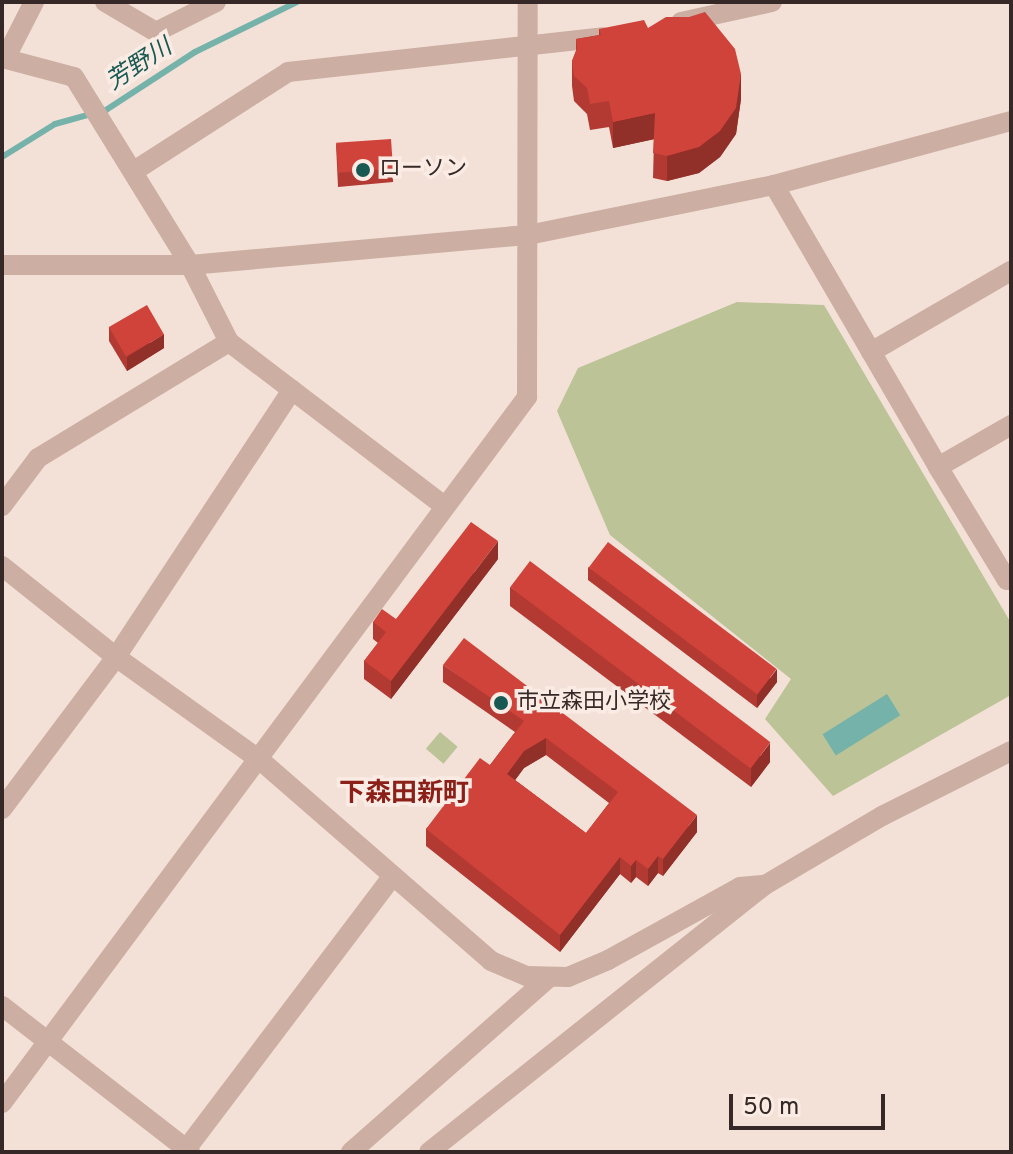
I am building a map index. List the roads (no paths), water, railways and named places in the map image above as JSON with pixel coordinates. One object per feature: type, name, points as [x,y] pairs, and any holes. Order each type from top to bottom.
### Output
[{"type":"street","points":[[34,2],[4,59],[74,77],[190,265],[229,342],[443,505]]},
{"type":"street","points":[[105,2],[156,32],[216,2]]},
{"type":"street","points":[[2,1103],[260,760],[443,505],[527,397],[528,2]]},
{"type":"street","points":[[663,25],[772,2]]},
{"type":"street","points":[[134,171],[288,72],[528,48],[617,35]]},
{"type":"street","points":[[2,265],[190,265],[528,235],[774,185],[1011,121]]},
{"type":"street","points":[[774,185],[938,467],[1010,582]]},
{"type":"street","points":[[871,352],[1011,271]]},
{"type":"street","points":[[2,506],[38,458],[229,342]]},
{"type":"street","points":[[2,809],[116,657],[292,390]]},
{"type":"street","points":[[938,467],[1011,425]]},
{"type":"street","points":[[2,566],[116,657],[260,760],[491,961],[527,976],[547,979],[568,977],[608,960],[740,887],[765,885]]},
{"type":"street","points":[[429,1152],[765,885],[882,816],[1011,751]]},
{"type":"street","points":[[2,1006],[50,1040],[187,1151],[393,876]]},
{"type":"street","points":[[351,1152],[547,979]]},
{"type":"water","points":[[887,694],[900,715],[836,755],[823,734]]},
{"type":"waterway","name":"芳野川","points":[[2,157],[55,124],[106,110],[195,52],[297,2]]},
{"type":"place","name":"ローソン","points":[[363,170]]},
{"type":"place","name":"市立森田小学校","points":[[501,703]]},
{"type":"district","name":"下森田新町","points":[[404,795]]}]
